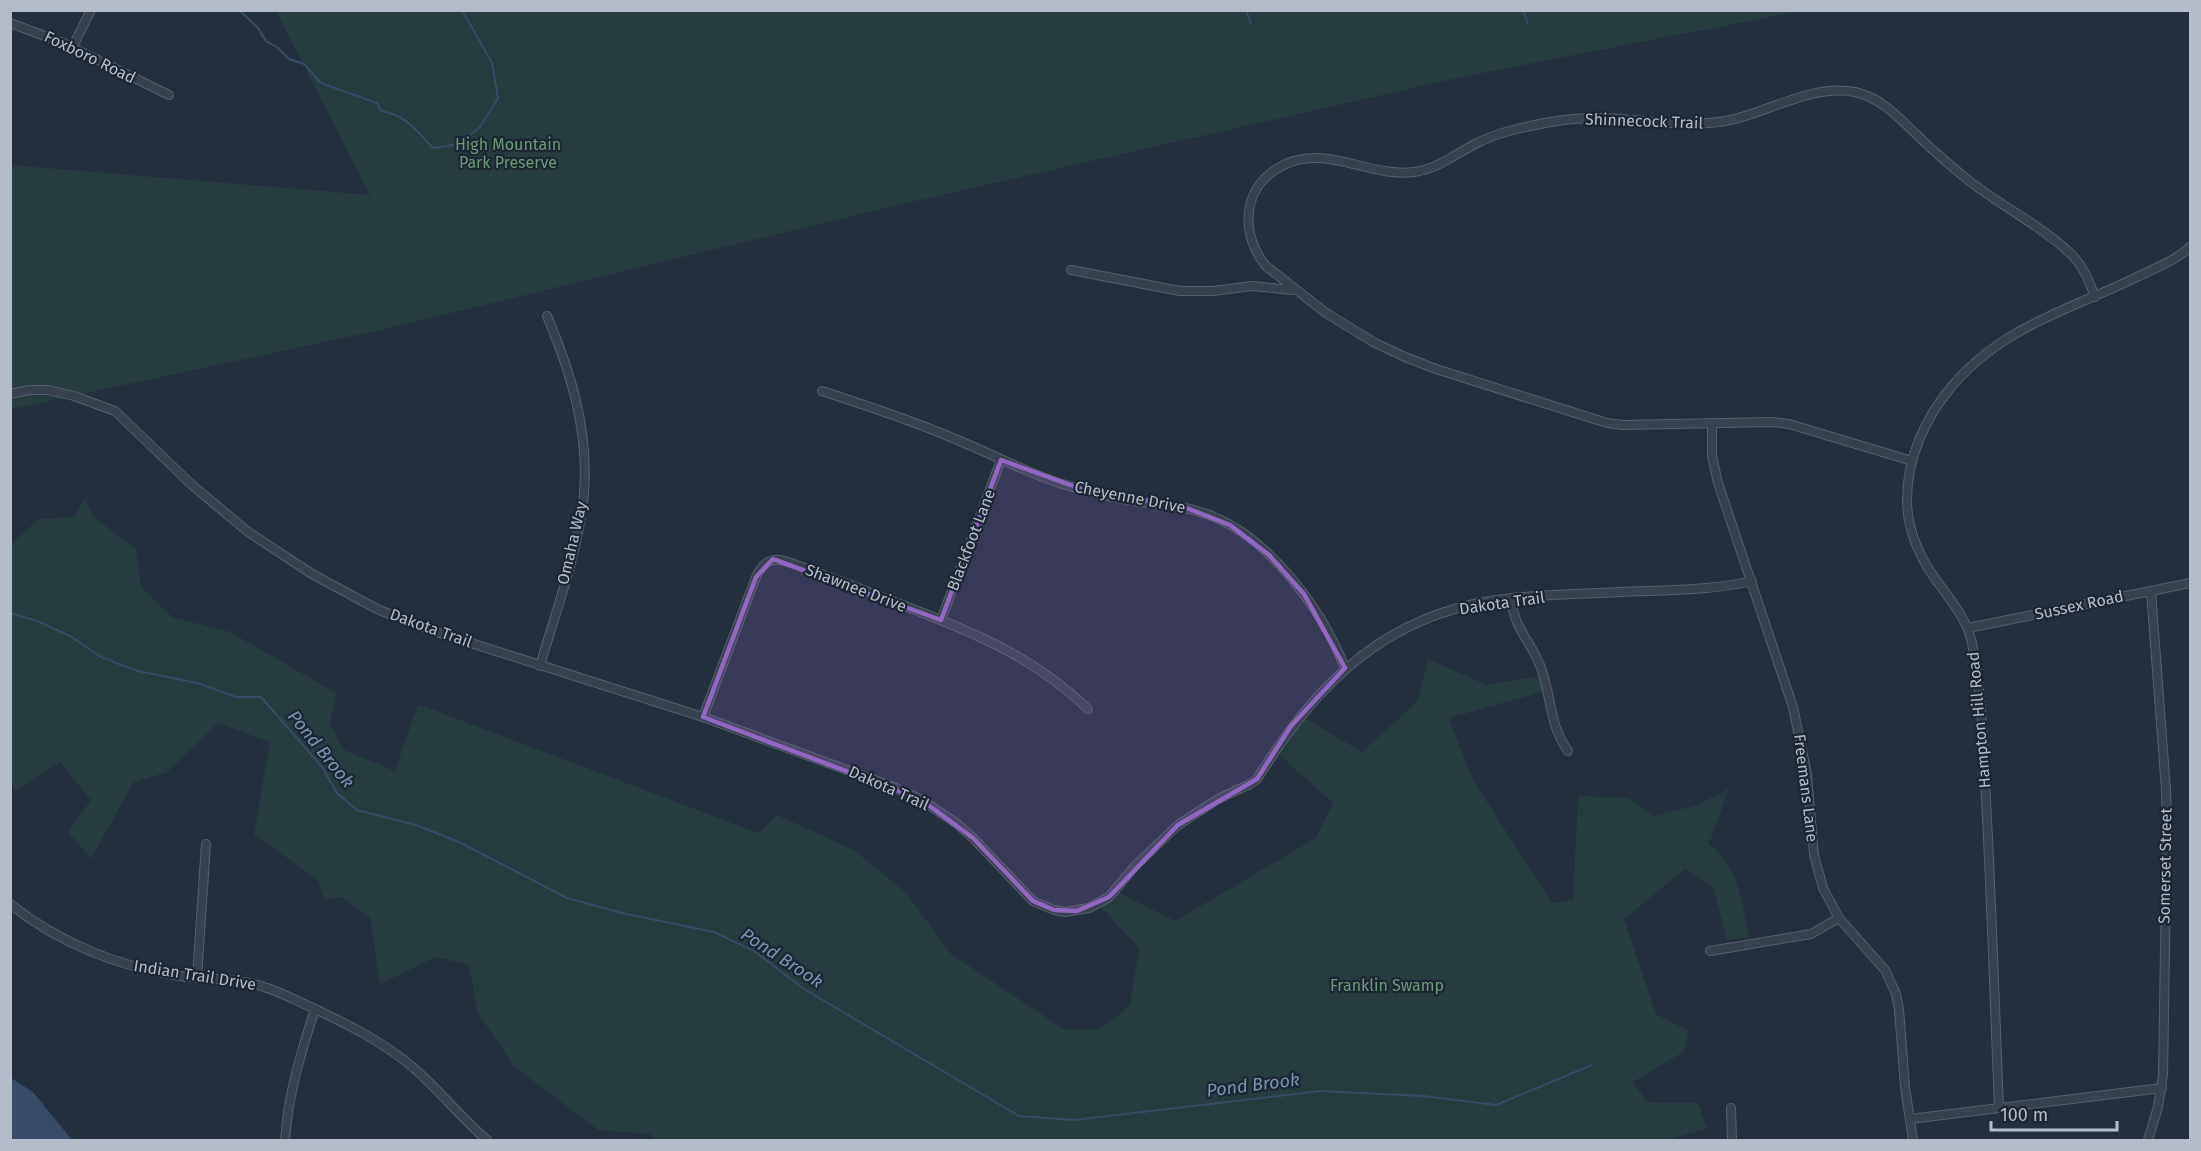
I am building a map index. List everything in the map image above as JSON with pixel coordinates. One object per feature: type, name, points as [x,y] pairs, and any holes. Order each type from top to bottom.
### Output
[{"type":"street","points":[[72,48],[91,10]]},
{"type":"street","name":"Foxboro Road","points":[[10,23],[72,48],[169,95]]},
{"type":"street","name":"Shinnecock Trail","points":[[1912,461],[1790,424],[1772,422],[1623,425],[1592,420],[1405,357],[1354,331],[1294,290],[1266,266],[1258,257],[1249,238],[1251,202],[1256,190],[1268,176],[1287,164],[1301,159],[1326,158],[1385,172],[1416,172],[1443,163],[1487,138],[1560,120],[1593,118],[1684,124],[1706,123],[1742,117],[1815,93],[1842,90],[1868,96],[1890,109],[1968,180],[2068,251],[2084,270],[2095,297]]},
{"type":"street","name":"Hampton Hill Road","points":[[1999,1108],[1982,725],[1973,645],[1968,628],[1955,604],[1928,568],[1914,537],[1907,503],[1907,484],[1912,461],[1927,423],[1939,403],[1976,361],[2009,336],[2035,322],[2095,297],[2175,259],[2190,247]]},
{"type":"street","points":[[1071,270],[1180,291],[1213,291],[1252,286],[1294,290]]},
{"type":"street","name":"Omaha Way","points":[[540,666],[577,537],[583,502],[585,468],[584,443],[576,396],[562,351],[547,316]]},
{"type":"street","name":"Dakota Trail","points":[[10,393],[48,390],[74,396],[115,411],[219,509],[266,544],[312,574],[411,623],[703,717],[896,788],[920,799],[949,818],[973,838],[1024,894],[1033,901],[1054,910],[1077,911],[1099,904],[1109,897],[1135,866],[1178,825],[1208,805],[1257,779],[1291,726],[1309,704],[1345,668],[1387,638],[1428,618],[1475,604],[1511,598],[1717,587],[1752,581]]},
{"type":"street","name":"Cheyenne Drive","points":[[822,391],[906,420],[1041,476],[1087,491],[1117,498],[1184,507],[1216,517],[1269,555],[1304,594],[1331,638],[1345,668]]},
{"type":"street","name":"Freemans Lane","points":[[1712,423],[1712,456],[1725,510],[1752,581],[1793,707],[1801,741],[1818,872],[1830,903],[1839,918],[1885,970],[1896,994],[1913,1140]]},
{"type":"street","name":"Blackfoot Lane","points":[[940,620],[1001,460]]},
{"type":"street","name":"Shawnee Drive","points":[[703,717],[756,577],[766,562],[773,559],[788,562],[978,635],[1029,662],[1057,681],[1088,709]]},
{"type":"street","name":"Sussex Road","points":[[1968,628],[2190,583]]},
{"type":"street","name":"Somerset Street","points":[[2148,1140],[2162,1088],[2166,790],[2151,591]]},
{"type":"street","points":[[1511,598],[1515,622],[1543,672],[1553,721],[1559,738],[1568,751]]},
{"type":"street","points":[[197,977],[206,844]]},
{"type":"street","name":"Indian Trail Drive","points":[[10,904],[41,927],[86,950],[140,968],[252,984],[291,997],[357,1029],[399,1056],[423,1076],[487,1140]]},
{"type":"street","points":[[1710,951],[1810,934],[1839,918]]},
{"type":"street","points":[[285,1140],[292,1085],[315,1009]]},
{"type":"street","points":[[1910,1119],[2162,1088]]},
{"type":"street","points":[[1731,1108],[1732,1140]]},
{"type":"highlighted area","points":[[1001,460],[1087,491],[1184,507],[1230,525],[1269,555],[1304,594],[1345,668],[1291,726],[1257,779],[1178,825],[1109,897],[1077,911],[1054,910],[1033,901],[973,838],[920,799],[703,717],[756,577],[773,559],[941,620]]},
{"type":"green space","name":"High Mountain Park Preserve","points":[[276,11],[1801,11],[1461,77],[902,204],[376,331],[11,409],[10,165],[370,195]]},
{"type":"green space","name":"Franklin Swamp","points":[[85,497],[93,517],[136,549],[141,587],[172,617],[230,632],[336,693],[330,723],[344,750],[395,771],[418,704],[758,833],[777,815],[854,850],[906,893],[951,954],[1065,1030],[1099,1029],[1130,1005],[1139,948],[1097,903],[1110,888],[1175,921],[1316,838],[1333,803],[1273,749],[1296,713],[1362,752],[1417,702],[1428,659],[1487,685],[1541,676],[1545,691],[1449,718],[1473,780],[1552,903],[1573,900],[1578,796],[1629,798],[1653,816],[1694,806],[1729,789],[1709,844],[1720,854],[1734,876],[1749,938],[1727,940],[1713,887],[1685,869],[1624,919],[1656,1014],[1688,1031],[1685,1051],[1633,1082],[1647,1102],[1698,1103],[1707,1129],[1665,1140],[655,1140],[651,1134],[598,1130],[514,1066],[478,1013],[469,965],[436,957],[380,984],[370,917],[341,897],[324,900],[318,880],[254,834],[270,742],[218,723],[167,772],[133,783],[91,859],[68,832],[91,800],[60,762],[15,791],[10,775],[10,545],[39,519],[75,517]]},
{"type":"water","points":[[11,1078],[33,1092],[72,1140],[11,1140]]},
{"type":"waterway","points":[[239,10],[258,28],[266,41],[278,48],[289,59],[304,64],[321,83],[377,103],[381,111],[405,120],[433,148],[459,144],[480,127],[498,98],[492,63],[462,10]]},
{"type":"waterway","points":[[1246,10],[1251,24]]},
{"type":"waterway","points":[[1523,10],[1528,24]]},
{"type":"waterway","name":"Pond Brook","points":[[10,613],[37,621],[70,636],[101,657],[138,671],[197,683],[236,697],[261,697],[322,767],[337,793],[357,810],[416,825],[459,842],[567,898],[622,913],[714,932],[754,951],[804,989],[1019,1116],[1074,1120],[1320,1091],[1423,1096],[1496,1105],[1592,1065]]}]
